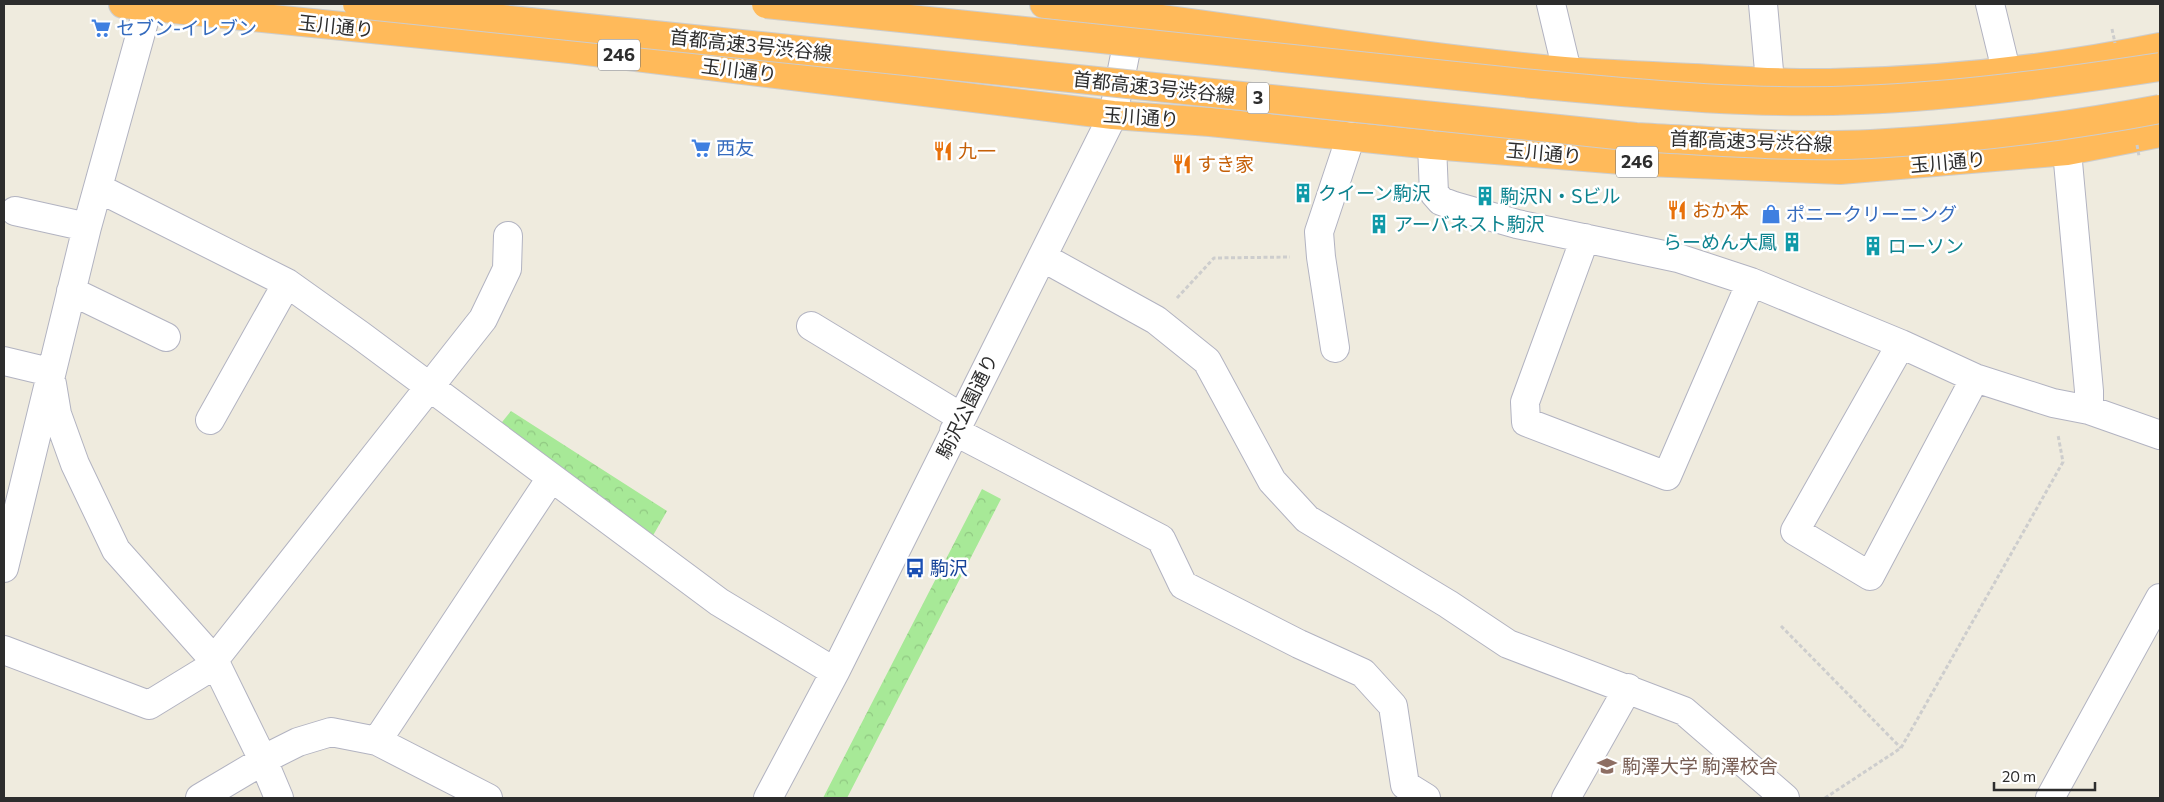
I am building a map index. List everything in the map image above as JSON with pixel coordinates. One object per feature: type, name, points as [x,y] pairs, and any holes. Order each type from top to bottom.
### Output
[{"type":"highway","name":"首都高速3号渋谷線","points":[[357,4],[1524,126],[1714,141],[1870,144],[1978,136],[2084,124],[2160,109]]},
{"type":"highway","name":"3","points":[[766,4],[1533,84],[1639,94],[1755,101],[1859,100],[1956,95],[2056,83],[2160,67]]},
{"type":"highway","points":[[1044,4],[1132,9],[1456,60],[1567,71],[1770,82],[1828,83],[1932,78],[2098,60],[2160,47]]},
{"type":"highway","name":"玉川通り","points":[[135,6],[570,49],[1113,116],[1210,122],[1432,145],[1646,162],[1840,170],[2067,151],[2160,133]]},
{"type":"street","points":[[1551,4],[1567,71]]},
{"type":"street","points":[[1762,4],[1770,82]]},
{"type":"street","points":[[1990,4],[2006,70]]},
{"type":"street","points":[[4,568],[50,372],[98,188],[135,6]]},
{"type":"street","name":"駒沢公園通り","points":[[768,798],[835,672],[1113,116],[1132,9]]},
{"type":"street","points":[[1335,348],[1321,257],[1320,232],[1351,136]]},
{"type":"street","points":[[1432,145],[1434,193],[1441,201],[1517,224],[1678,258],[1752,282],[1901,344],[1975,378],[2053,404],[2089,410],[2160,435]]},
{"type":"street","points":[[2067,151],[2089,391],[2089,410]]},
{"type":"street","points":[[98,188],[287,283],[719,602],[835,672]]},
{"type":"street","points":[[15,211],[87,227]]},
{"type":"street","points":[[4,650],[149,705],[215,662],[483,318],[508,269],[508,236]]},
{"type":"street","points":[[1584,238],[1525,402],[1526,422],[1667,476],[1752,282]]},
{"type":"street","points":[[1042,256],[1156,320],[1207,361],[1272,481],[1307,519],[1448,604],[1508,644],[1628,688],[1684,711],[1786,798]]},
{"type":"street","points":[[210,420],[287,283]]},
{"type":"street","points":[[71,291],[166,337]]},
{"type":"street","points":[[811,326],[958,424],[1161,539],[1183,585],[1300,644],[1363,673],[1393,706],[1405,785],[1426,798]]},
{"type":"street","points":[[1901,344],[1795,531],[1870,576],[1975,378]]},
{"type":"street","points":[[4,361],[50,372]]},
{"type":"street","points":[[50,372],[60,423],[76,464],[116,550],[215,662],[263,760],[279,798]]},
{"type":"street","points":[[377,741],[551,478]]},
{"type":"street","points":[[2050,798],[2160,598]]},
{"type":"street","points":[[1566,798],[1628,688]]},
{"type":"street","points":[[200,798],[263,760],[298,742],[331,732],[377,741],[488,798]]},
{"type":"path","points":[[1156,320],[1214,258],[1321,257]]},
{"type":"path","points":[[1825,798],[1901,748],[2063,462],[2053,404]]},
{"type":"path","points":[[1781,626],[1901,748]]},
{"type":"green space","points":[[511,411],[667,511],[651,539],[498,427]]},
{"type":"green space","points":[[982,489],[1001,499],[847,798],[823,798]]},
{"type":"place","name":"セブン-イレブン","points":[[101,28]]},
{"type":"place","name":"西友","points":[[701,148]]},
{"type":"place","name":"九一","points":[[943,151]]},
{"type":"place","name":"すき家","points":[[1182,164]]},
{"type":"place","name":"クイーン駒沢","points":[[1303,193]]},
{"type":"place","name":"駒沢N・Sビル","points":[[1485,196]]},
{"type":"place","name":"おか本","points":[[1677,210]]},
{"type":"place","name":"ポニークリーニング","points":[[1771,214]]},
{"type":"place","name":"アーバネスト駒沢","points":[[1379,224]]},
{"type":"place","name":"らーめん大鳳","points":[[1792,242]]},
{"type":"place","name":"ローソン","points":[[1873,246]]},
{"type":"place","name":"駒沢","points":[[915,568]]},
{"type":"place","name":"駒澤大学 駒澤校舎","points":[[1607,766]]}]
